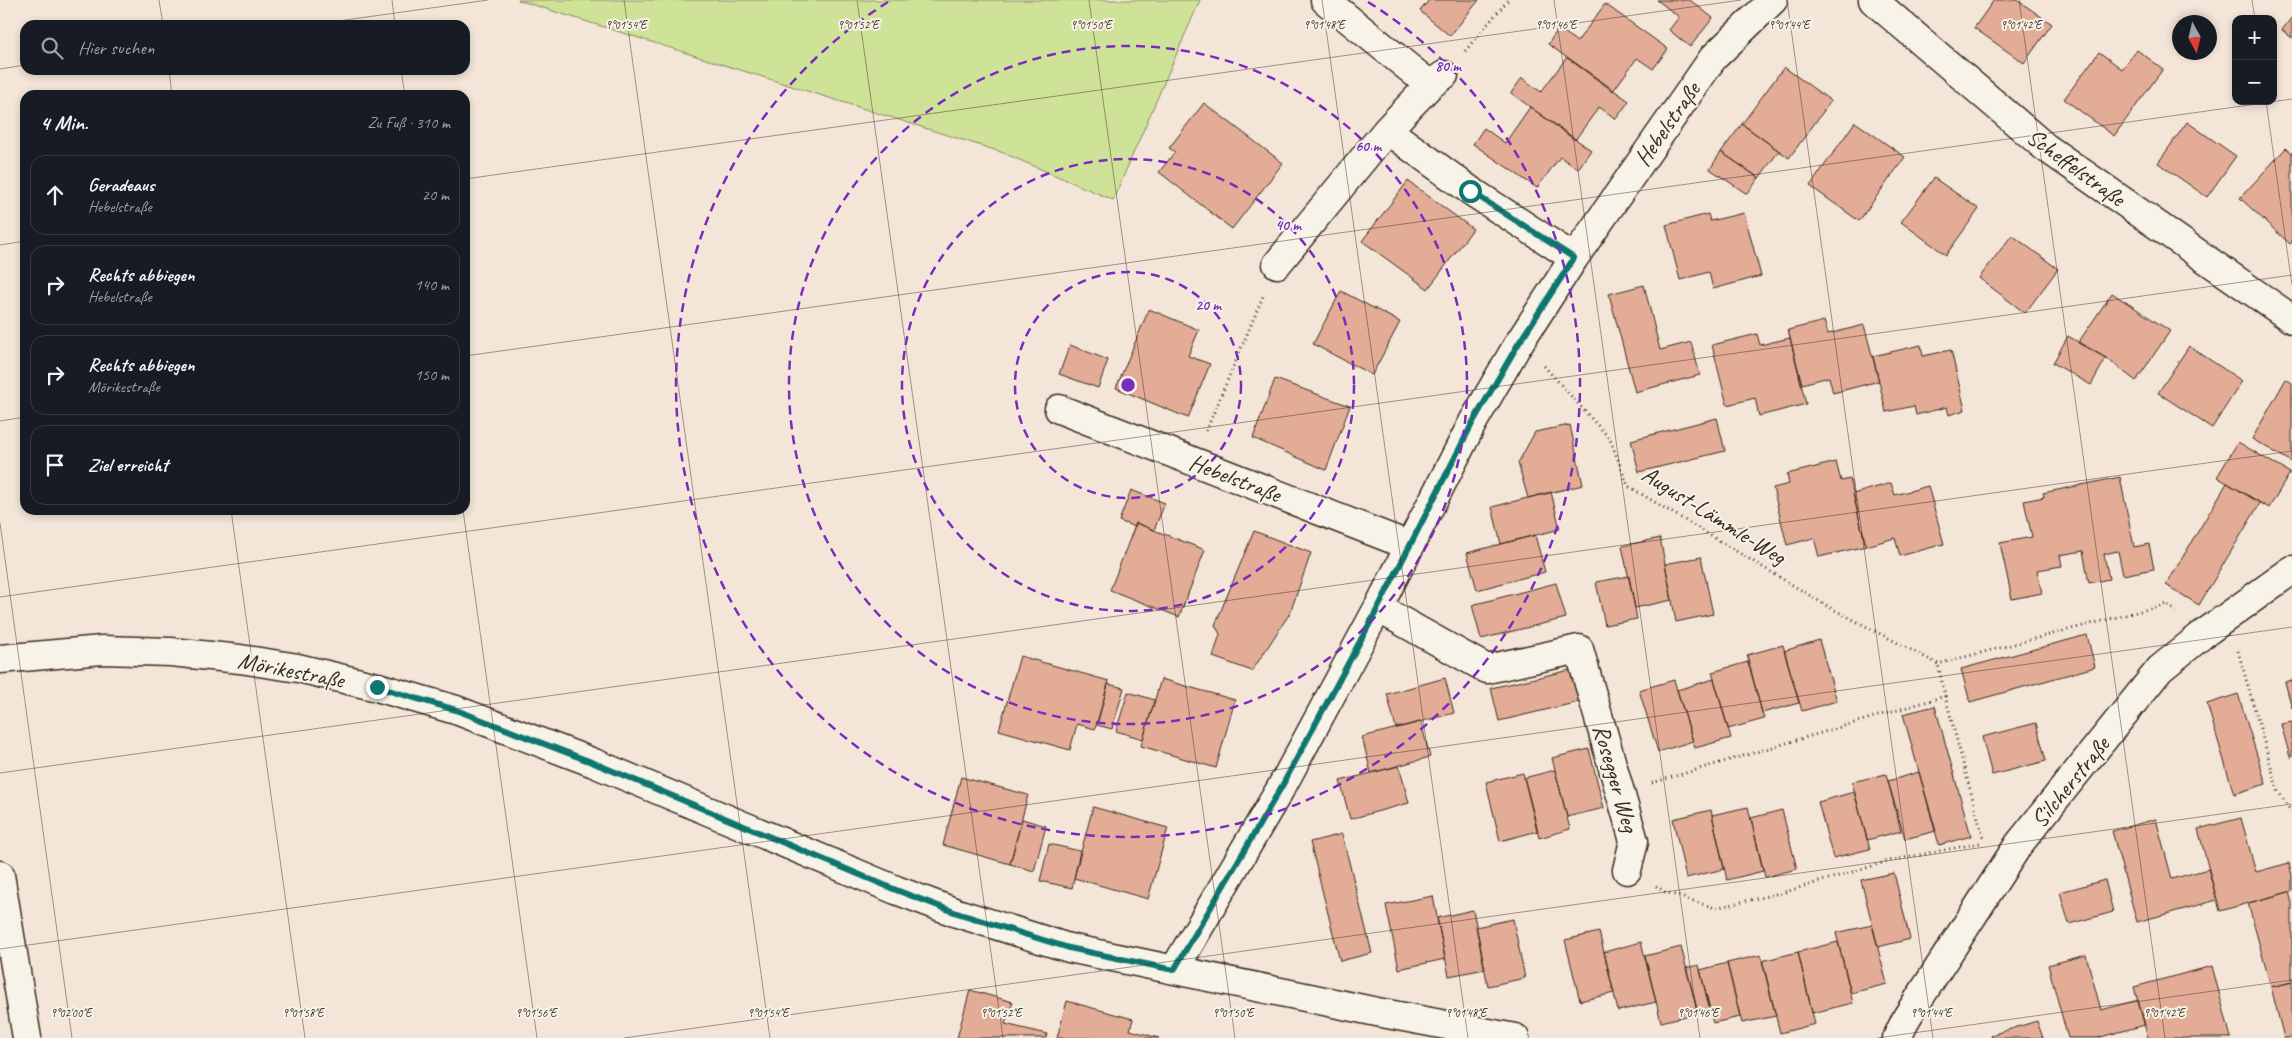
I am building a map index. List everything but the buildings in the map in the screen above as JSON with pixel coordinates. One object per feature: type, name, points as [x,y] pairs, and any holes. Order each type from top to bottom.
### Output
[{"type":"street","points":[[1277,264],[1387,130],[1438,80],[1325,0]]},
{"type":"street","name":"Hebelstraße","points":[[1174,970],[1282,786],[1378,608],[1473,422],[1517,346],[1574,258],[1713,58],[1773,0]]},
{"type":"street","name":"Scheffelstraße","points":[[1873,0],[2045,148],[2292,318]]},
{"type":"street","points":[[1387,130],[1470,191],[1574,258]]},
{"type":"street","name":"Hebelstraße","points":[[1060,409],[1410,546]]},
{"type":"street","name":"Silcherstraße","points":[[1898,1038],[1907,1017],[2018,844],[2160,669],[2202,635],[2292,570]]},
{"type":"street","name":"Rosegger Weg","points":[[1378,608],[1487,669],[1579,649],[1634,841],[1627,870]]},
{"type":"street","name":"Mörikestraße","points":[[0,659],[102,650],[171,652],[240,659],[298,668],[377,687],[456,710],[586,760],[896,890],[957,913],[1069,948],[1515,1038]]},
{"type":"street","points":[[0,875],[27,1038]]},
{"type":"path","points":[[1438,80],[1508,0]]},
{"type":"path","points":[[1192,462],[1277,264]]},
{"type":"path","name":"August-Lämmle-Weg","points":[[1517,346],[1546,367],[1610,439],[1628,486],[1829,607],[1938,664]]},
{"type":"path","points":[[1627,870],[1665,892],[1715,908],[1785,892],[1889,861],[1984,842],[1938,664],[2167,604],[2202,635]]},
{"type":"path","points":[[2228,616],[2278,792],[2292,813]]},
{"type":"path","points":[[1620,793],[1945,696]]},
{"type":"green space","points":[[518,0],[1200,0],[1113,200],[1001,152]]},
{"type":"route","points":[[377,687],[456,710],[594,763],[896,890],[957,913],[1069,948],[1174,970],[1282,786],[1378,608],[1473,422],[1517,346],[1574,258],[1470,191]]}]
